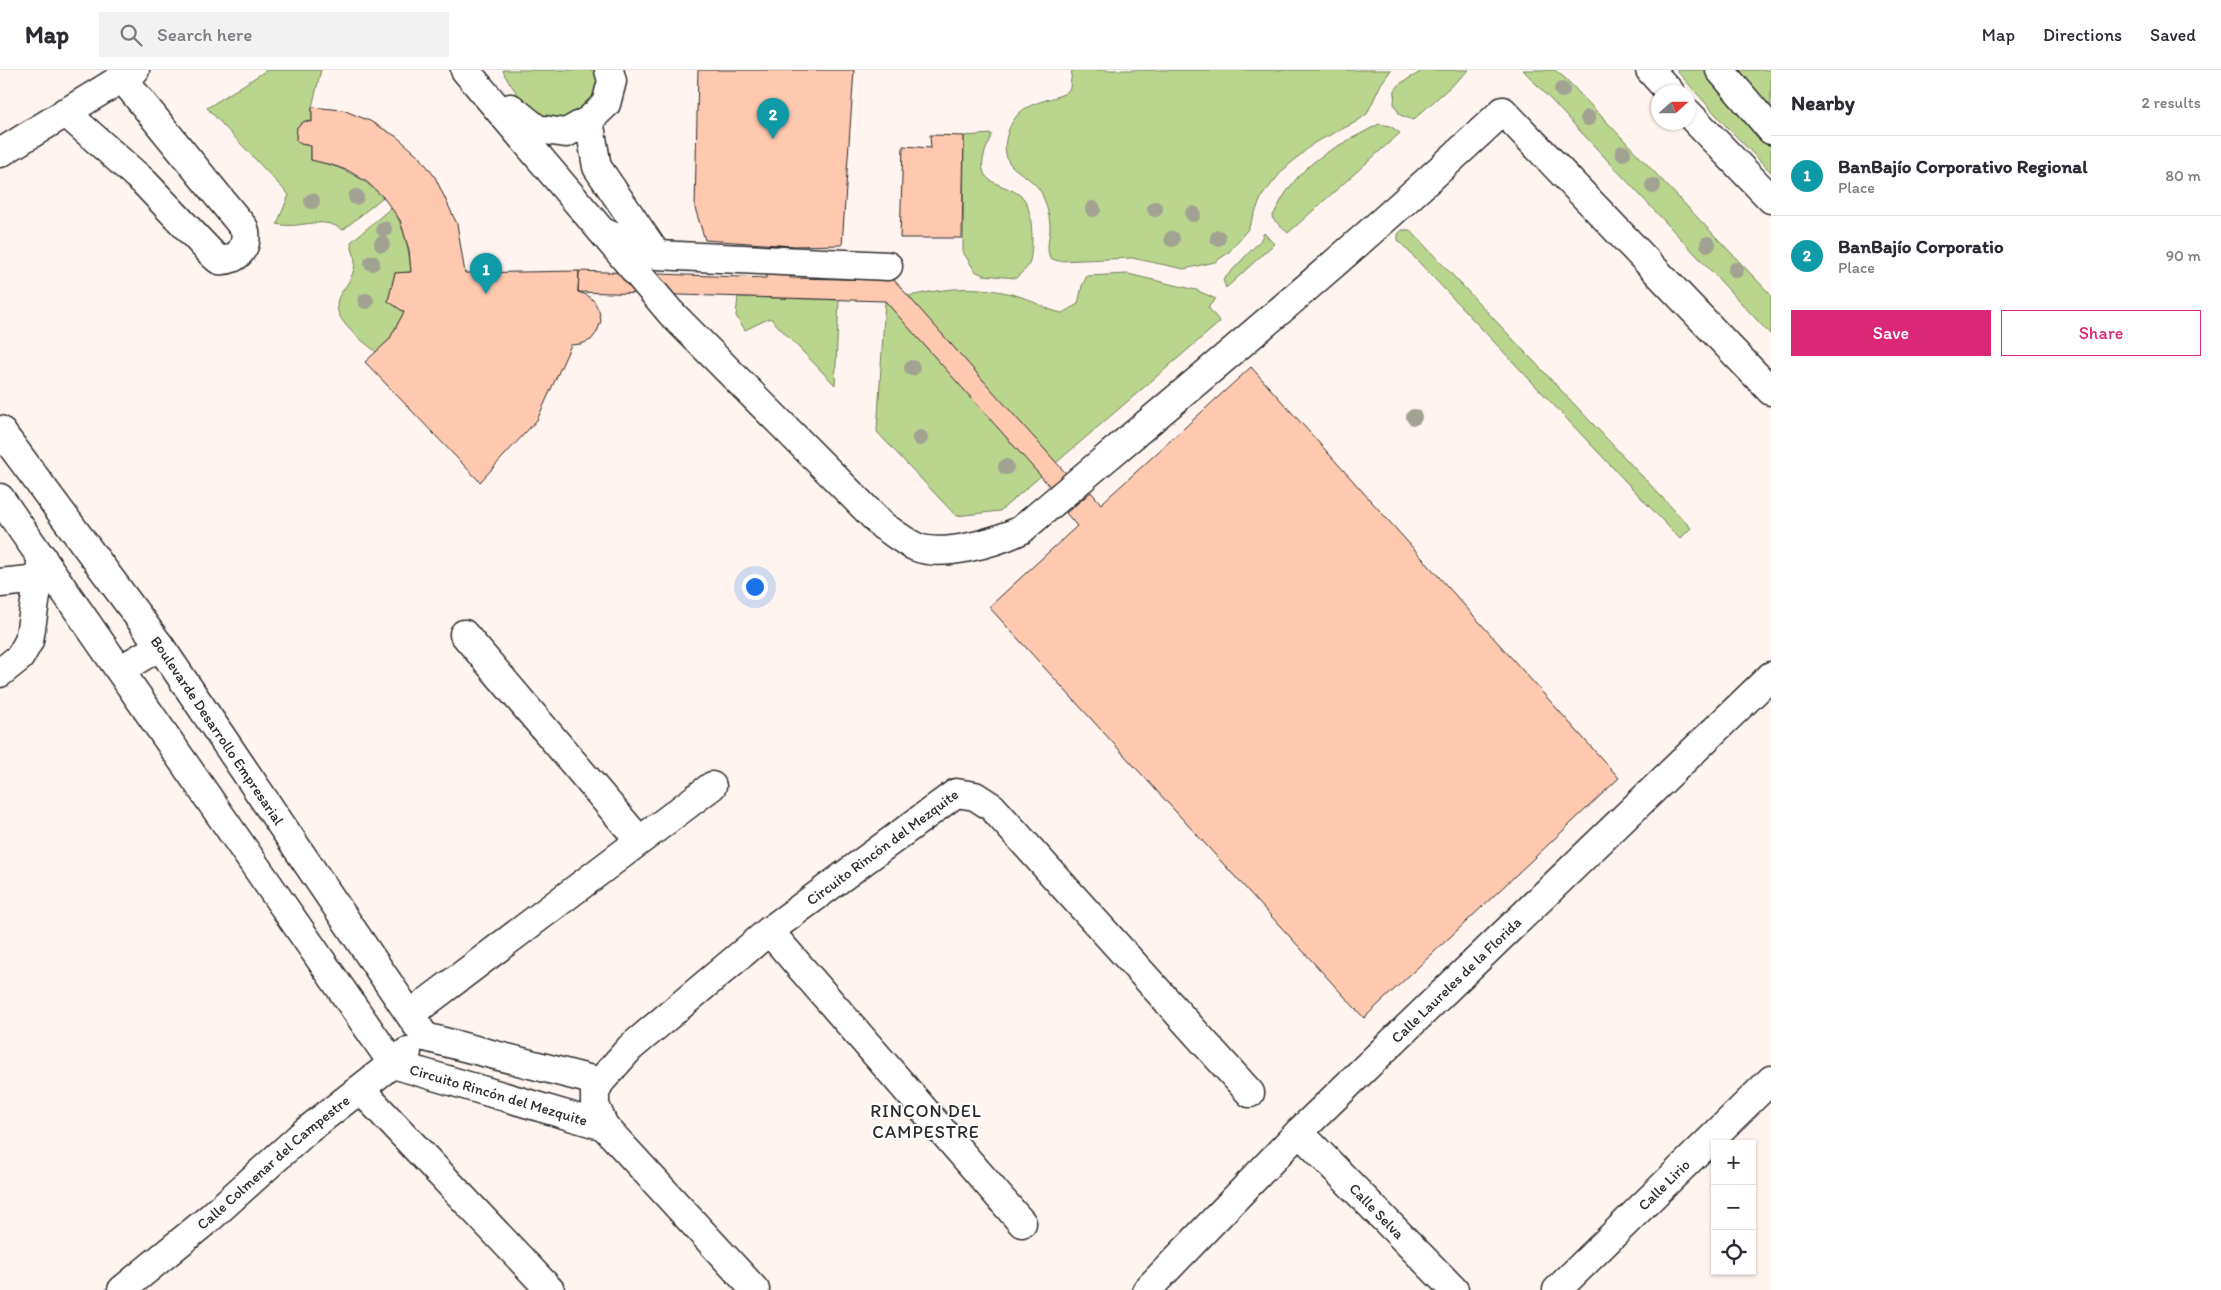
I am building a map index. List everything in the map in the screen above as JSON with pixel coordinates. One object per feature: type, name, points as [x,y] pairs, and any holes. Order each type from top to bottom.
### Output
[{"type":"street","points":[[465,70],[599,231],[671,313],[883,526],[917,547],[937,550],[981,545],[1001,540],[1021,530],[1275,315],[1432,178],[1503,111],[1771,391]]},
{"type":"street","points":[[489,70],[512,109],[538,130],[566,133],[589,120],[606,104],[612,81],[609,70]]},
{"type":"street","points":[[1650,70],[1664,85]]},
{"type":"street","points":[[1720,70],[1771,130]]},
{"type":"street","points":[[0,154],[65,112],[129,74],[244,228],[247,238],[243,250],[235,258],[219,260],[144,182],[65,112]]},
{"type":"street","points":[[589,120],[597,167],[657,255]]},
{"type":"street","points":[[1696,121],[1771,198]]},
{"type":"street","points":[[599,231],[657,255],[888,266]]},
{"type":"street","name":"Boulevarde Desarrollo Empresarial","points":[[0,430],[160,646],[425,1037]]},
{"type":"street","points":[[0,498],[40,568],[120,670],[393,1064]]},
{"type":"street","points":[[0,583],[40,568]]},
{"type":"street","points":[[0,673],[20,657],[29,641],[40,568]]},
{"type":"street","points":[[464,634],[639,840]]},
{"type":"street","points":[[120,670],[160,646]]},
{"type":"street","name":"Calle Laureles de la Florida","points":[[1147,1290],[1300,1132],[1771,676]]},
{"type":"street","points":[[411,1014],[712,786]]},
{"type":"street","name":"Circuito Rincón del Mezquite","points":[[755,1290],[604,1126],[595,1105],[595,1092],[600,1082],[630,1048],[769,931],[956,793],[975,796],[992,807],[1250,1093]]},
{"type":"street","points":[[769,931],[1022,1223]]},
{"type":"street","points":[[425,1037],[600,1082]]},
{"type":"street","name":"Calle Colmenar del Campestre","points":[[122,1290],[211,1217],[305,1132],[361,1090],[425,1037]]},
{"type":"street","name":"Circuito Rincón del Mezquite","points":[[393,1064],[604,1126]]},
{"type":"street","name":"Calle Lirio","points":[[1557,1290],[1771,1080]]},
{"type":"street","points":[[361,1090],[550,1290]]},
{"type":"street","name":"Calle Selva","points":[[1300,1132],[1454,1290]]},
{"type":"green space","points":[[267,70],[321,70],[312,107],[312,122],[305,121],[297,127],[296,140],[301,144],[311,146],[311,160],[331,165],[350,173],[367,183],[383,197],[343,230],[326,223],[277,224],[289,195],[207,108]]},
{"type":"green space","points":[[503,70],[597,70],[597,94],[585,110],[577,114],[559,119],[541,117],[534,113],[518,96]]},
{"type":"green space","points":[[1072,70],[1391,70],[1381,84],[1367,114],[1356,122],[1314,143],[1283,170],[1262,196],[1248,229],[1228,253],[1215,262],[1184,269],[1132,258],[1058,261],[1050,258],[1048,249],[1050,224],[1043,197],[1036,185],[1011,165],[1005,151],[1010,126],[1020,112],[1066,93],[1070,88]]},
{"type":"green space","points":[[1424,70],[1469,70],[1413,120],[1400,115],[1394,104],[1395,90],[1401,83]]},
{"type":"green space","points":[[1523,70],[1555,70],[1566,79],[1771,295],[1771,335]]},
{"type":"green space","points":[[1676,70],[1771,70],[1771,172],[1696,92],[1696,85],[1689,85]]},
{"type":"green space","points":[[1379,124],[1390,126],[1400,133],[1288,233],[1272,218],[1293,183],[1316,160],[1344,142]]},
{"type":"green space","points":[[992,134],[983,159],[985,175],[988,179],[1015,192],[1024,199],[1031,221],[1031,258],[1025,270],[1016,278],[983,275],[975,271],[963,252],[964,136]]},
{"type":"green space","points":[[392,207],[400,222],[405,238],[411,272],[395,273],[388,301],[404,312],[389,340],[376,352],[347,326],[341,318],[337,302],[354,270],[355,259],[351,242]]},
{"type":"green space","points":[[1402,230],[1410,230],[1691,528],[1680,539],[1398,240],[1398,234]]},
{"type":"green space","points":[[1264,233],[1274,244],[1226,288],[1223,280],[1260,241]]},
{"type":"green space","points":[[1128,274],[1196,290],[1216,299],[1208,307],[1220,322],[1000,511],[956,516],[877,432],[885,301],[950,289],[981,289],[1021,297],[1062,313],[1078,304],[1082,286],[1087,276]]},
{"type":"green space","points":[[738,297],[839,300],[835,385],[770,318],[745,330],[736,316]]},
{"type":"building","points":[[698,70],[854,70],[842,245],[793,246],[705,240],[695,208]]},
{"type":"building","points":[[312,107],[343,110],[370,121],[397,137],[420,157],[435,177],[457,224],[465,273],[579,271],[578,292],[587,295],[594,301],[599,311],[601,321],[597,332],[591,340],[571,345],[537,420],[480,482],[365,362],[389,340],[404,312],[388,301],[395,273],[411,272],[409,250],[400,220],[383,197],[367,182],[349,171],[311,160],[311,146],[301,144],[296,140],[297,127],[305,121],[312,122]]},
{"type":"building","points":[[930,135],[964,136],[962,238],[900,238],[903,146],[931,148]]},
{"type":"building","points":[[768,245],[793,246],[790,278],[894,280],[1086,496],[1070,509],[885,301],[578,292],[579,271],[766,278]]},
{"type":"building","points":[[1251,367],[1619,778],[1364,1018],[989,607],[1077,526],[1066,513],[1091,492],[1101,504]]},
{"type":"place","name":"BanBajío Corporatio","points":[[773,139]]},
{"type":"place","name":"BanBajío Corporativo Regional","points":[[486,294]]},
{"type":"district","name":"RINCON DEL CAMPESTRE","points":[[926,1121]]}]
